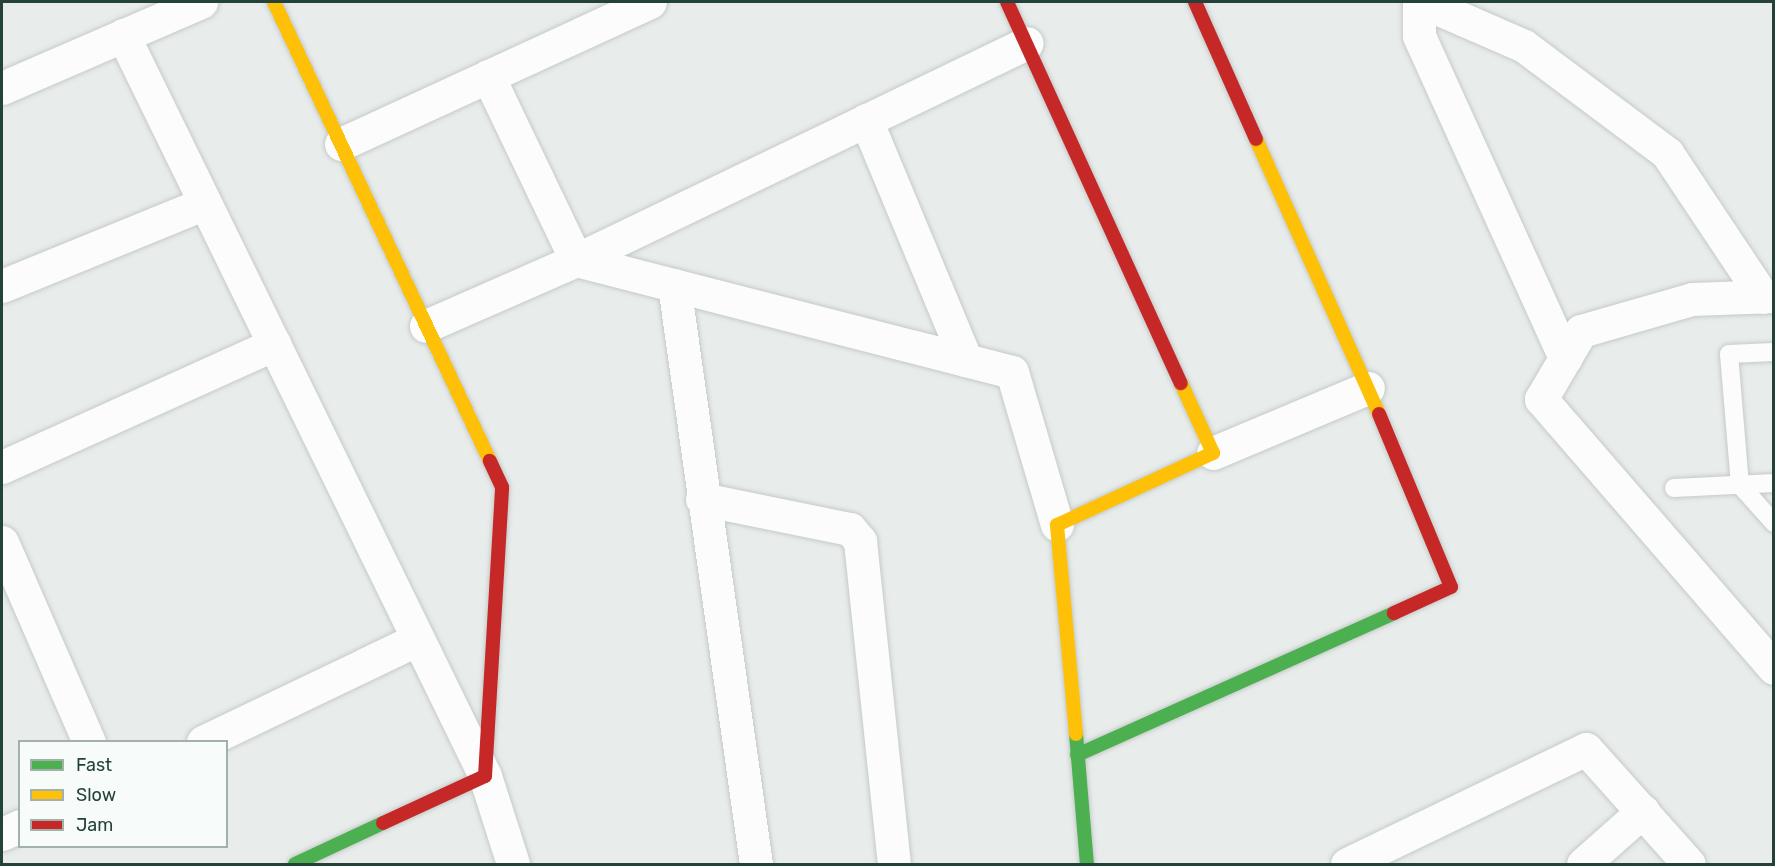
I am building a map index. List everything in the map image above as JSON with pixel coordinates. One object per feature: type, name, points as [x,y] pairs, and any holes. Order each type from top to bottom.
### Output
[{"type":"street","points":[[2,88],[201,2]]},
{"type":"street","points":[[274,2],[502,487],[485,776]]},
{"type":"street","points":[[341,144],[650,2]]},
{"type":"street","points":[[1007,2],[1212,453]]},
{"type":"street","points":[[1077,755],[1450,586],[1368,388],[1195,2]]},
{"type":"street","points":[[1565,358],[1419,36],[1421,2],[1524,46],[1666,153],[1768,296]]},
{"type":"street","points":[[123,35],[485,776],[513,864]]},
{"type":"street","points":[[426,326],[576,260],[1026,43]]},
{"type":"street","points":[[488,76],[576,260]]},
{"type":"street","points":[[866,120],[966,360]]},
{"type":"street","points":[[2,286],[205,203]]},
{"type":"street","points":[[576,260],[1012,372],[1058,525],[1087,864]]},
{"type":"street","points":[[674,285],[702,499],[756,864]]},
{"type":"street","points":[[1768,296],[1692,299],[1581,331],[1542,399],[1631,488],[1773,668]]},
{"type":"street","points":[[2,467],[274,344]]},
{"type":"street","points":[[1058,525],[1212,453],[1368,388]]},
{"type":"street","points":[[702,499],[850,529],[860,541],[894,864]]},
{"type":"street","points":[[2,542],[89,740]]},
{"type":"street","points":[[205,740],[418,639]]},
{"type":"street","points":[[1347,864],[1586,749],[1689,864]]},
{"type":"street","points":[[295,864],[485,776]]},
{"type":"street","points":[[1583,864],[1643,812]]},
{"type":"street","points":[[2,834],[18,827]]},
{"type":"lane","points":[[1773,352],[1729,354],[1740,485],[1773,523]]},
{"type":"lane","points":[[1674,488],[1773,483]]},
{"type":"traffic: fast","points":[[1077,755],[1394,613]]},
{"type":"traffic: fast","points":[[1076,734],[1087,864]]},
{"type":"traffic: fast","points":[[295,864],[383,823]]},
{"type":"traffic: slow","points":[[274,2],[490,461]]},
{"type":"traffic: slow","points":[[1256,139],[1379,414]]},
{"type":"traffic: slow","points":[[1076,734],[1057,525],[1213,453],[1181,383]]},
{"type":"traffic: jam","points":[[1007,2],[1181,383]]},
{"type":"traffic: jam","points":[[1195,2],[1256,139]]},
{"type":"traffic: jam","points":[[1379,414],[1451,587],[1394,613]]},
{"type":"traffic: jam","points":[[383,823],[485,776],[502,487],[490,461]]}]
